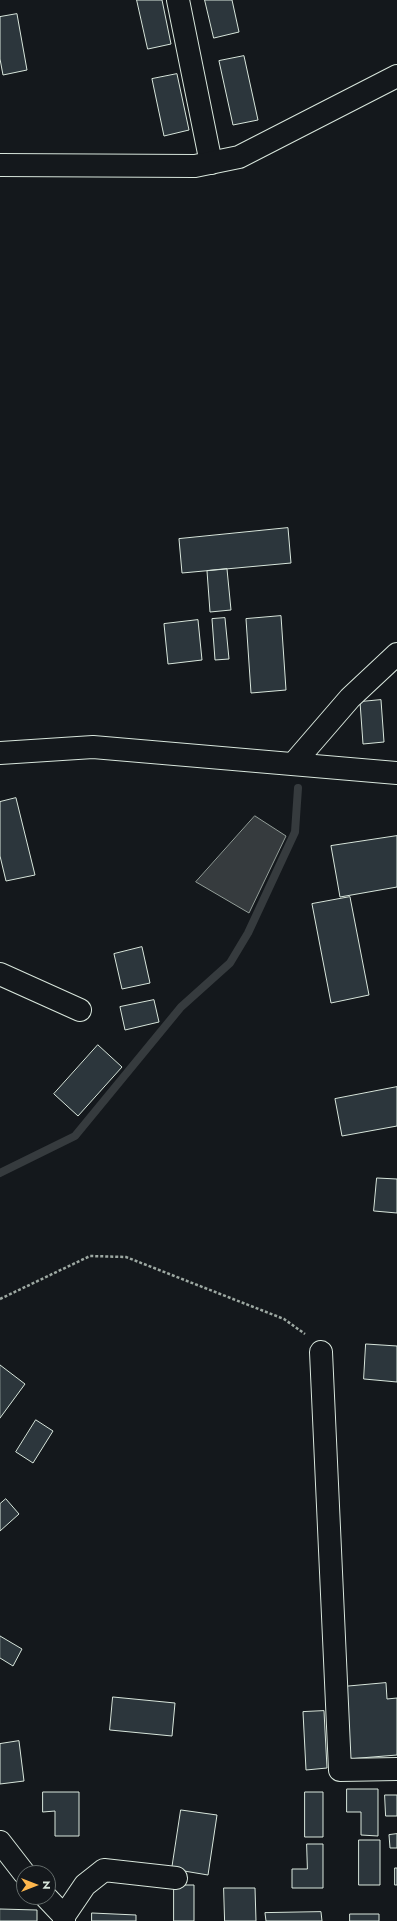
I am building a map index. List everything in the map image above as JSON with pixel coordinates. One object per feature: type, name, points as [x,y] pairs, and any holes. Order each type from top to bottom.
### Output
[{"type":"street","points":[[178,0],[212,163]]},
{"type":"street","points":[[0,165],[195,166],[239,157],[397,76]]},
{"type":"street","points":[[293,764],[350,698],[397,654]]},
{"type":"street","points":[[0,753],[93,747],[397,773]]},
{"type":"street","points":[[0,974],[80,1010]]},
{"type":"street","points":[[322,1352],[340,1770],[397,1769]]},
{"type":"street","points":[[0,1842],[18,1865]]},
{"type":"street","points":[[53,1905],[64,1919],[85,1885],[104,1870],[176,1878]]},
{"type":"path","points":[[0,1299],[90,1256],[126,1257],[284,1319],[308,1336],[322,1352]]},
{"type":"shaded area","points":[[255,816],[286,836],[249,913],[196,882]]},
{"type":"building","points":[[137,0],[162,0],[171,44],[148,49]]},
{"type":"building","points":[[205,0],[232,0],[239,32],[214,38]]},
{"type":"building","points":[[17,14],[27,70],[3,75],[0,59],[0,17]]},
{"type":"building","points":[[244,56],[258,120],[233,125],[219,61]]},
{"type":"building","points":[[177,74],[189,130],[164,136],[152,79]]},
{"type":"building","points":[[288,528],[291,563],[182,573],[179,539]]},
{"type":"building","points":[[227,569],[231,610],[210,612],[207,571]]},
{"type":"building","points":[[281,616],[286,690],[251,693],[246,619]]},
{"type":"building","points":[[225,618],[229,659],[215,660],[212,619]]},
{"type":"building","points":[[198,620],[202,660],[168,664],[164,624]]},
{"type":"building","points":[[381,700],[384,742],[363,744],[360,702]]},
{"type":"building","points":[[16,798],[35,875],[6,881],[0,856],[0,802]]},
{"type":"building","points":[[397,836],[397,887],[340,897],[331,846]]},
{"type":"building","points":[[350,897],[369,995],[331,1003],[312,904]]},
{"type":"building","points":[[142,947],[150,983],[122,989],[114,954]]},
{"type":"building","points":[[154,1000],[159,1022],[125,1030],[120,1007]]},
{"type":"building","points":[[98,1045],[122,1067],[78,1116],[54,1094]]},
{"type":"building","points":[[397,1087],[397,1126],[342,1136],[335,1099]]},
{"type":"building","points":[[377,1178],[397,1179],[397,1213],[374,1211]]},
{"type":"building","points":[[366,1344],[397,1346],[397,1382],[364,1379]]},
{"type":"building","points":[[0,1365],[25,1384],[0,1418]]},
{"type":"building","points":[[36,1420],[53,1431],[33,1463],[16,1452]]},
{"type":"building","points":[[6,1499],[19,1514],[0,1531],[0,1504]]},
{"type":"building","points":[[0,1636],[22,1649],[13,1666],[0,1658]]},
{"type":"building","points":[[386,1683],[387,1699],[397,1698],[397,1755],[348,1759],[342,1687]]},
{"type":"building","points":[[113,1697],[175,1703],[172,1736],[110,1730]]},
{"type":"building","points":[[324,1711],[327,1768],[306,1770],[303,1712]]},
{"type":"building","points":[[19,1741],[24,1781],[0,1784],[0,1744]]},
{"type":"building","points":[[347,1789],[378,1789],[378,1836],[361,1835],[361,1812],[347,1812]]},
{"type":"building","points":[[43,1792],[79,1792],[79,1836],[55,1836],[55,1811],[43,1812]]},
{"type":"building","points":[[305,1792],[323,1792],[323,1837],[305,1837]]},
{"type":"building","points":[[385,1795],[397,1795],[397,1816],[386,1816]]},
{"type":"building","points":[[181,1810],[217,1815],[208,1875],[172,1869]]},
{"type":"building","points":[[397,1834],[397,1848],[390,1848],[389,1835]]},
{"type":"building","points":[[359,1840],[380,1840],[380,1885],[359,1885]]},
{"type":"building","points":[[307,1844],[323,1844],[323,1888],[292,1888],[292,1869],[307,1869]]},
{"type":"building","points":[[395,1868],[397,1868],[397,1885],[395,1885]]},
{"type":"building","points":[[174,1885],[194,1885],[194,1921],[174,1921]]},
{"type":"building","points":[[224,1888],[255,1888],[256,1921],[225,1921]]},
{"type":"building","points":[[0,1909],[37,1910],[37,1921],[0,1921]]},
{"type":"building","points":[[321,1912],[322,1921],[266,1921],[265,1913]]},
{"type":"building","points":[[92,1913],[136,1915],[136,1921],[92,1921]]},
{"type":"building","points":[[350,1914],[379,1914],[379,1921],[350,1921]]},
{"type":"waterway","points":[[0,1173],[75,1136],[181,1007],[230,963],[248,933],[295,832],[298,788]]}]
